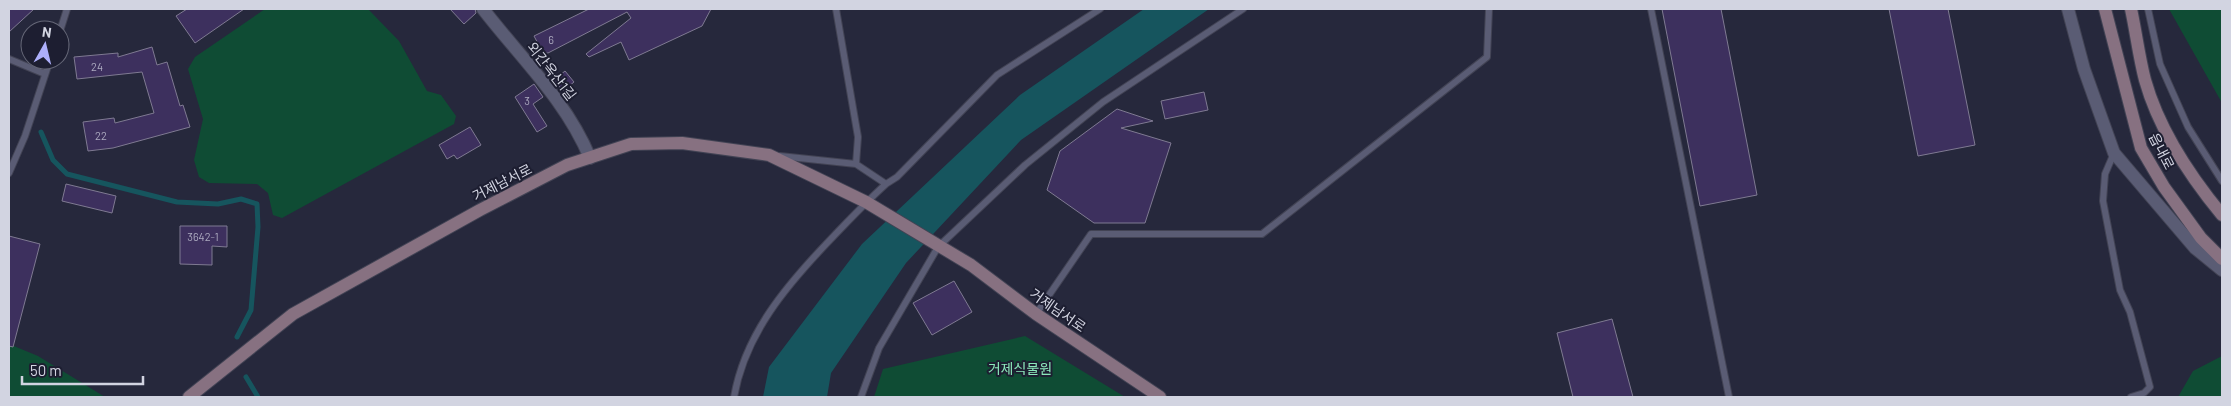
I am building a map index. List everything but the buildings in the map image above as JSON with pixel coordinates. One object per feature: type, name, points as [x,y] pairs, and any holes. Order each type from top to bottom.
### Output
[{"type":"main road","name":"읍내로","points":[[2105,9],[2141,148],[2164,187],[2201,238],[2222,258]]},
{"type":"main road","name":"읍내로","points":[[2131,9],[2145,80],[2161,121],[2181,160],[2222,215]]},
{"type":"main road","name":"거제남서로","points":[[188,397],[293,314],[470,215],[567,165],[631,144],[682,144],[769,155],[866,202],[938,247],[971,265],[1036,314],[1160,397]]},
{"type":"street","name":"외간옥산1길","points":[[482,9],[568,115],[581,137],[590,158]]},
{"type":"street","points":[[2068,9],[2084,70],[2114,154],[2195,248],[2222,270]]},
{"type":"lane","points":[[836,9],[858,137],[856,164]]},
{"type":"lane","points":[[734,397],[738,373],[766,316],[797,275],[866,202],[897,177],[997,75],[1100,9]]},
{"type":"lane","points":[[861,397],[879,348],[938,247],[1025,165],[1104,102],[1243,9]]},
{"type":"lane","points":[[1036,314],[1091,234],[1262,234],[1487,57],[1489,9]]},
{"type":"lane","points":[[1652,9],[1729,397]]},
{"type":"lane","points":[[2148,9],[2160,64],[2188,127],[2222,181]]},
{"type":"lane","points":[[9,59],[45,74]]},
{"type":"lane","points":[[9,174],[46,70]]},
{"type":"lane","points":[[2114,154],[2105,174],[2103,202],[2120,290],[2130,312],[2150,387],[2144,393],[2131,397]]},
{"type":"lane","points":[[769,155],[856,164],[886,184]]},
{"type":"green space","points":[[265,9],[368,9],[399,41],[427,91],[441,95],[456,116],[454,124],[282,218],[273,215],[268,193],[257,184],[209,183],[199,177],[194,160],[203,119],[188,69],[195,57]]},
{"type":"green space","points":[[2169,9],[2222,9],[2222,103]]},
{"type":"green space","name":"거제식물원","points":[[1025,336],[1125,397],[874,397],[883,369]]},
{"type":"green space","points":[[9,344],[38,356],[105,397],[9,397]]},
{"type":"green space","points":[[2222,356],[2222,397],[2178,397],[2193,371]]},
{"type":"shaded area","points":[[1144,9],[1209,9],[1021,140],[906,263],[831,373],[827,397],[763,397],[769,367],[862,244],[1020,95]]},
{"type":"waterway","points":[[41,132],[53,160],[67,174],[177,202],[218,204],[241,199],[257,204],[258,227],[251,310],[237,337]]},
{"type":"waterway","points":[[246,377],[258,397]]}]
